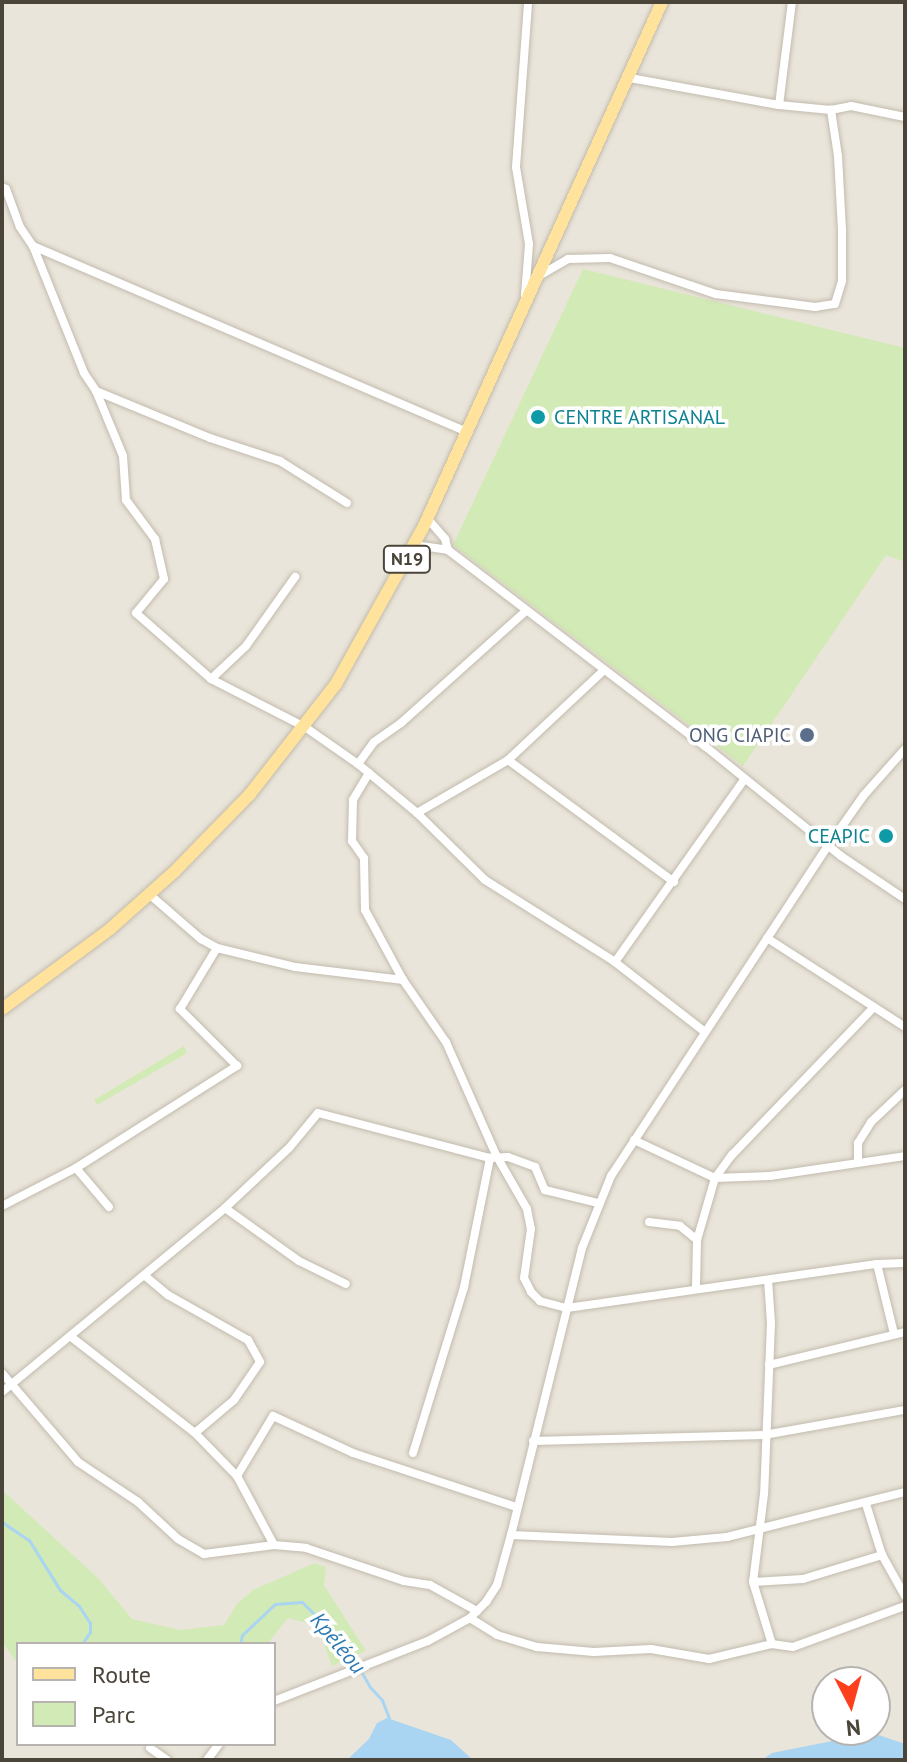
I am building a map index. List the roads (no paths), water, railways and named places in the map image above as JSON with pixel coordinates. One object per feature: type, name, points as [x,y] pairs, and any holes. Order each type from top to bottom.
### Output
[{"type":"main road","name":"N19","points":[[2,1009],[98,939],[149,894],[250,794],[305,727],[360,647],[427,518],[662,2]]},
{"type":"street","points":[[525,304],[529,244],[516,167],[528,2]]},
{"type":"street","points":[[779,105],[792,2]]},
{"type":"street","points":[[630,78],[779,105],[831,110],[851,106],[905,117]]},
{"type":"street","points":[[537,277],[568,259],[610,258],[716,294],[815,307],[835,304],[842,281],[842,230],[838,156],[831,110]]},
{"type":"street","points":[[2,187],[6,189],[20,227],[33,246],[84,373],[96,391],[123,456],[126,500],[147,524],[162,562],[164,579],[136,613],[211,679],[305,727],[358,764],[417,813],[485,880],[615,962],[705,1032]]},
{"type":"street","points":[[33,246],[467,432]]},
{"type":"street","points":[[96,391],[210,438],[280,461],[347,503]]},
{"type":"street","points":[[427,518],[445,539],[448,550]]},
{"type":"street","points":[[414,545],[448,550],[828,846],[905,899]]},
{"type":"street","points":[[211,679],[246,646],[295,577]]},
{"type":"street","points":[[358,764],[374,742],[401,723],[526,611]]},
{"type":"street","points":[[417,813],[508,760],[603,671]]},
{"type":"street","points":[[276,1700],[428,1641],[474,1615],[497,1585],[582,1248],[598,1203],[634,1140],[828,846],[864,795],[905,749]]},
{"type":"street","points":[[508,760],[674,882]]},
{"type":"street","points":[[369,773],[353,800],[352,841],[364,858],[365,910],[403,980],[446,1042],[493,1156],[518,1191],[530,1222],[524,1278],[540,1301],[567,1308],[696,1288],[905,1263]]},
{"type":"street","points":[[615,962],[744,780]]},
{"type":"street","points":[[149,894],[201,939],[217,948],[295,967],[403,980]]},
{"type":"street","points":[[767,938],[905,1027]]},
{"type":"street","points":[[2,1206],[76,1168],[237,1066],[180,1009],[217,948]]},
{"type":"street","points":[[696,1288],[697,1240],[715,1178],[874,1007]]},
{"type":"street","points":[[858,1160],[858,1143],[871,1122],[905,1090]]},
{"type":"street","points":[[2,1392],[225,1208],[289,1148],[318,1113],[535,1167],[545,1190],[598,1203]]},
{"type":"street","points":[[634,1140],[715,1178],[770,1176],[858,1160],[905,1156]]},
{"type":"street","points":[[413,1453],[464,1287],[493,1156]]},
{"type":"street","points":[[76,1168],[109,1207]]},
{"type":"street","points":[[225,1208],[299,1261],[346,1284]]},
{"type":"street","points":[[649,1222],[680,1226],[697,1240]]},
{"type":"street","points":[[877,1264],[894,1334]]},
{"type":"street","points":[[144,1275],[168,1295],[248,1340],[260,1362],[253,1377],[234,1400],[195,1433]]},
{"type":"street","points":[[768,1280],[769,1365],[761,1529],[753,1582],[772,1644]]},
{"type":"street","points":[[769,1365],[905,1332]]},
{"type":"street","points":[[70,1336],[195,1433],[237,1476],[274,1545]]},
{"type":"street","points":[[2,1373],[78,1462],[138,1502],[178,1539],[204,1554],[274,1545],[306,1548],[404,1581],[430,1585],[497,1635],[537,1647],[594,1652],[651,1649],[709,1659],[772,1644],[793,1647],[905,1606]]},
{"type":"street","points":[[533,1441],[764,1435],[905,1410]]},
{"type":"street","points":[[237,1476],[273,1416],[353,1453],[516,1507]]},
{"type":"street","points":[[511,1535],[672,1542],[727,1537],[905,1492]]},
{"type":"street","points":[[866,1504],[882,1555],[905,1596]]},
{"type":"street","points":[[753,1582],[803,1579],[882,1555]]},
{"type":"street","points":[[150,1748],[167,1760]]},
{"type":"water","points":[[387,1718],[451,1740],[473,1760],[347,1760],[369,1739],[377,1723]]},
{"type":"water","points":[[891,1739],[905,1744],[905,1760],[762,1760],[772,1753],[811,1745],[891,1746]]},
{"type":"waterway","name":"Kpéléou","points":[[2,1522],[29,1540],[60,1590],[79,1606],[90,1623],[90,1632],[83,1642]]},
{"type":"waterway","name":"Kpéléou","points":[[240,1642],[242,1635],[275,1604],[302,1602],[347,1647],[370,1687],[382,1700],[390,1721]]},
{"type":"place","name":"CENTRE ARTISANAL","points":[[538,417]]},
{"type":"place","name":"ONG CIAPIC","points":[[807,735]]},
{"type":"place","name":"CEAPIC","points":[[886,836]]}]
